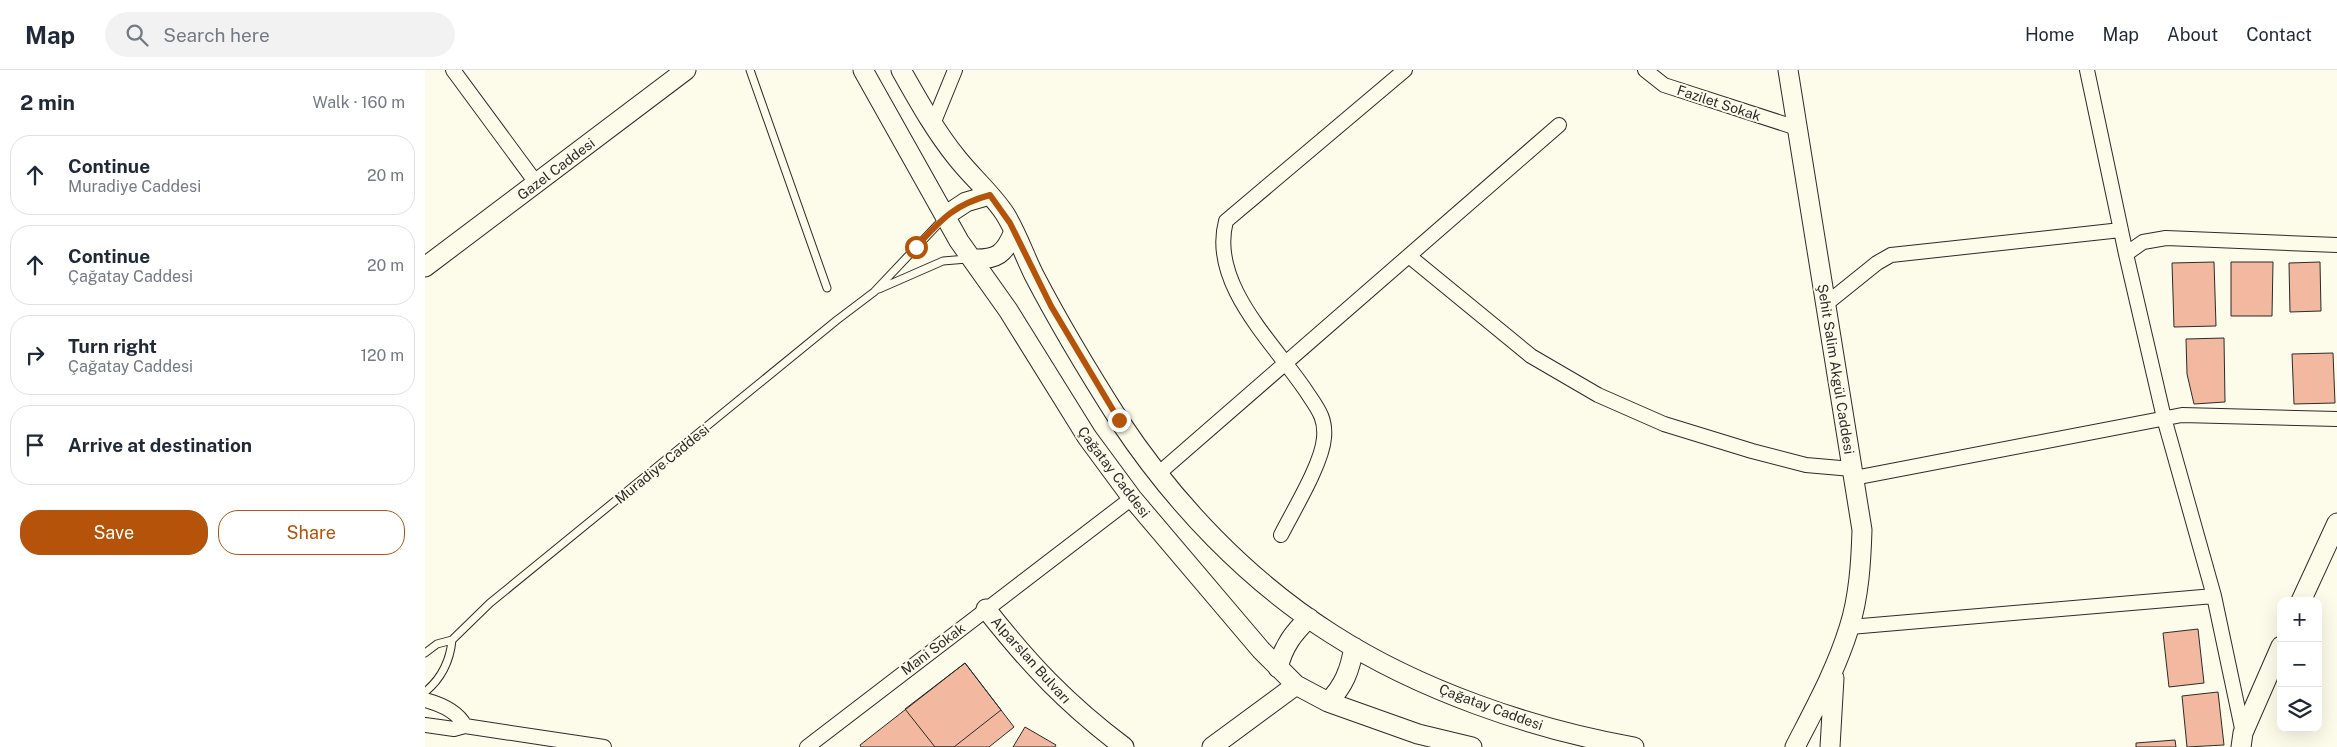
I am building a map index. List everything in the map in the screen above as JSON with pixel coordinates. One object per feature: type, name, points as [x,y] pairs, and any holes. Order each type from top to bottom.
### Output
[{"type":"main road","name":"Gazel Caddesi","points":[[425,267],[686,70]]},
{"type":"main road","name":"Çağatay Caddesi","points":[[863,70],[945,216],[1008,310],[1072,415],[1132,498],[1228,614],[1277,668],[1296,684],[1327,702],[1440,744],[1472,747]]},
{"type":"main road","name":"Çağatay Caddesi","points":[[901,70],[933,124],[957,159],[1003,212],[1069,339],[1119,420],[1158,474],[1221,543],[1250,570],[1309,618],[1354,647],[1434,686],[1547,727],[1634,747]]},
{"type":"main road","name":"Şehit Salim Akgül Caddesi","points":[[1788,70],[1862,530],[1861,570],[1849,627],[1835,666],[1795,747]]},
{"type":"main road","points":[[945,216],[966,202],[990,195]]},
{"type":"main road","points":[[973,260],[993,258],[1000,254],[1013,231]]},
{"type":"main road","points":[[2303,597],[2337,523]]},
{"type":"main road","name":"Alparslan Bulvarı","points":[[986,609],[1052,687],[1077,710],[1124,747]]},
{"type":"main road","points":[[1277,668],[1288,641],[1309,618]]},
{"type":"main road","points":[[1327,702],[1342,686],[1347,676],[1354,647]]},
{"type":"main road","points":[[2242,740],[2277,656]]},
{"type":"main road","name":"Şehit Salim Akgül Caddesi","points":[[1830,747],[1835,666]]},
{"type":"main road","points":[[1213,747],[1296,684]]},
{"type":"street","points":[[453,70],[537,184]]},
{"type":"street","points":[[933,124],[955,70]]},
{"type":"street","points":[[1281,535],[1316,464],[1325,440],[1324,417],[1251,318],[1239,297],[1223,249],[1223,233],[1226,221],[1405,70]]},
{"type":"street","name":"Fazilet Sokak","points":[[1645,70],[1664,85],[1797,128]]},
{"type":"street","points":[[2087,70],[2126,254],[2164,418],[2214,596],[2242,740]]},
{"type":"street","points":[[1158,474],[1559,125]]},
{"type":"street","points":[[1826,304],[1877,263],[1891,255],[2121,230]]},
{"type":"street","points":[[2126,254],[2143,242],[2166,238],[2337,246]]},
{"type":"street","points":[[1409,256],[1531,356],[1598,395],[1664,424],[1752,451],[1806,465],[1853,473],[2182,416],[2337,419]]},
{"type":"street","name":"Mani Sokak","points":[[807,747],[1132,498]]},
{"type":"street","points":[[1849,627],[2214,596]]},
{"type":"street","points":[[425,700],[451,712],[462,720],[465,726]]},
{"type":"street","points":[[425,725],[454,729],[465,726],[604,747]]},
{"type":"lane","points":[[750,70],[827,288]]},
{"type":"lane","name":"Muradiye Caddesi","points":[[425,653],[437,644],[452,640],[490,603],[837,320],[874,292],[945,216]]},
{"type":"lane","name":"Muradiye Caddesi","points":[[874,292],[943,261],[973,260]]},
{"type":"lane","points":[[425,692],[447,664],[452,640]]},
{"type":"building","points":[[2214,262],[2216,326],[2174,327],[2172,263]]},
{"type":"building","points":[[2231,262],[2273,262],[2272,316],[2231,316]]},
{"type":"building","points":[[2320,262],[2321,311],[2290,312],[2289,263]]},
{"type":"building","points":[[2224,338],[2225,402],[2194,404],[2187,374],[2186,339]]},
{"type":"building","points":[[2333,353],[2335,403],[2294,404],[2292,354]]},
{"type":"building","points":[[2198,629],[2204,683],[2169,687],[2163,633]]},
{"type":"building","points":[[965,663],[1001,710],[954,747],[935,747],[905,709]]},
{"type":"building","points":[[965,663],[1014,727],[989,747],[861,747],[860,745]]},
{"type":"building","points":[[2218,692],[2224,745],[2187,747],[2182,696]]},
{"type":"building","points":[[1025,727],[1056,745],[1055,747],[1013,747]]},
{"type":"building","points":[[2175,740],[2176,747],[2136,747],[2136,743]]},
{"type":"route","points":[[916,247],[945,216],[957,207],[966,202],[990,195],[1010,223],[1034,274],[1069,339],[1119,420]]}]
